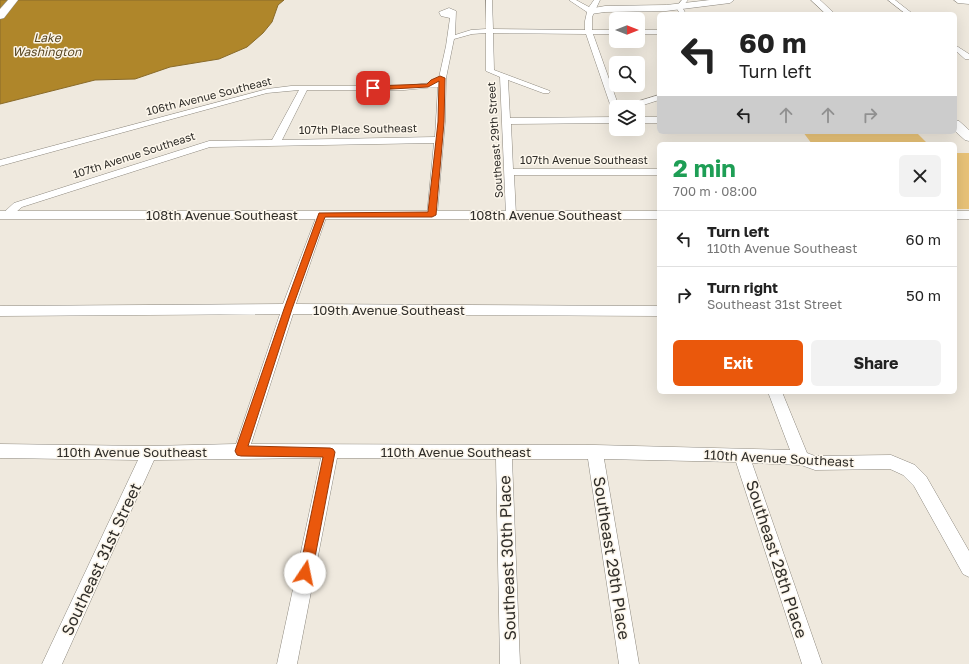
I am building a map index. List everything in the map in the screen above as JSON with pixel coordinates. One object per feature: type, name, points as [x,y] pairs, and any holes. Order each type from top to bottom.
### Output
[{"type":"highway","points":[[0,4],[3,0]]},
{"type":"highway","points":[[0,16],[13,0]]},
{"type":"street","name":"Southeast 29th Street","points":[[489,0],[490,72],[504,76],[511,215]]},
{"type":"street","points":[[572,0],[590,11],[605,9],[682,7],[730,0]]},
{"type":"street","points":[[597,0],[590,11],[587,20],[589,31],[613,100]]},
{"type":"street","points":[[815,0],[829,12]]},
{"type":"street","points":[[891,0],[907,12]]},
{"type":"street","points":[[958,0],[969,1]]},
{"type":"street","points":[[432,215],[439,140],[442,81],[453,16]]},
{"type":"street","points":[[450,38],[471,32],[489,31],[609,32]]},
{"type":"street","points":[[645,32],[657,32]]},
{"type":"street","points":[[957,49],[968,57]]},
{"type":"street","points":[[504,76],[546,91]]},
{"type":"street","name":"106th Avenue Southeast","points":[[0,163],[254,94],[283,89],[304,88],[398,88],[428,85],[442,81]]},
{"type":"street","points":[[276,142],[304,88]]},
{"type":"street","points":[[645,102],[657,98]]},
{"type":"street","points":[[506,120],[609,120]]},
{"type":"street","points":[[645,120],[657,120]]},
{"type":"street","points":[[957,126],[969,137]]},
{"type":"street","name":"107th Place Southeast","points":[[276,142],[439,140]]},
{"type":"street","name":"107th Avenue Southeast","points":[[3,215],[18,205],[209,144],[276,142]]},
{"type":"street","name":"107th Avenue Southeast","points":[[508,172],[657,172]]},
{"type":"street","name":"108th Avenue Southeast","points":[[3,215],[657,216]]},
{"type":"street","points":[[241,451],[288,309],[322,215]]},
{"type":"street","points":[[957,215],[969,215]]},
{"type":"street","name":"109th Avenue Southeast","points":[[0,311],[288,309],[657,311]]},
{"type":"street","points":[[775,394],[801,458]]},
{"type":"street","name":"110th Avenue Southeast","points":[[0,451],[149,453],[241,451],[595,452],[742,455],[801,458],[816,463],[891,462],[909,470],[920,481],[969,568]]},
{"type":"street","points":[[287,664],[330,452]]},
{"type":"street","name":"Southeast 30th Place","points":[[504,452],[510,664]]},
{"type":"street","name":"Southeast 29th Place","points":[[595,452],[629,664]]},
{"type":"street","name":"Southeast 31st Street","points":[[52,664],[149,453]]},
{"type":"street","name":"Southeast 28th Place","points":[[742,455],[812,664]]},
{"type":"shaded area","points":[[804,134],[918,134],[926,142],[810,142]]},
{"type":"shaded area","points":[[957,153],[969,153],[969,209],[957,209]]},
{"type":"water","name":"Lake Washington","points":[[0,0],[284,0],[278,5],[272,22],[263,33],[247,47],[219,59],[170,67],[135,79],[95,80],[0,104]]},
{"type":"route","points":[[305,573],[330,452],[241,451],[288,309],[322,215],[432,215],[441,122],[442,78],[433,81],[428,85],[404,88],[373,88]]}]
